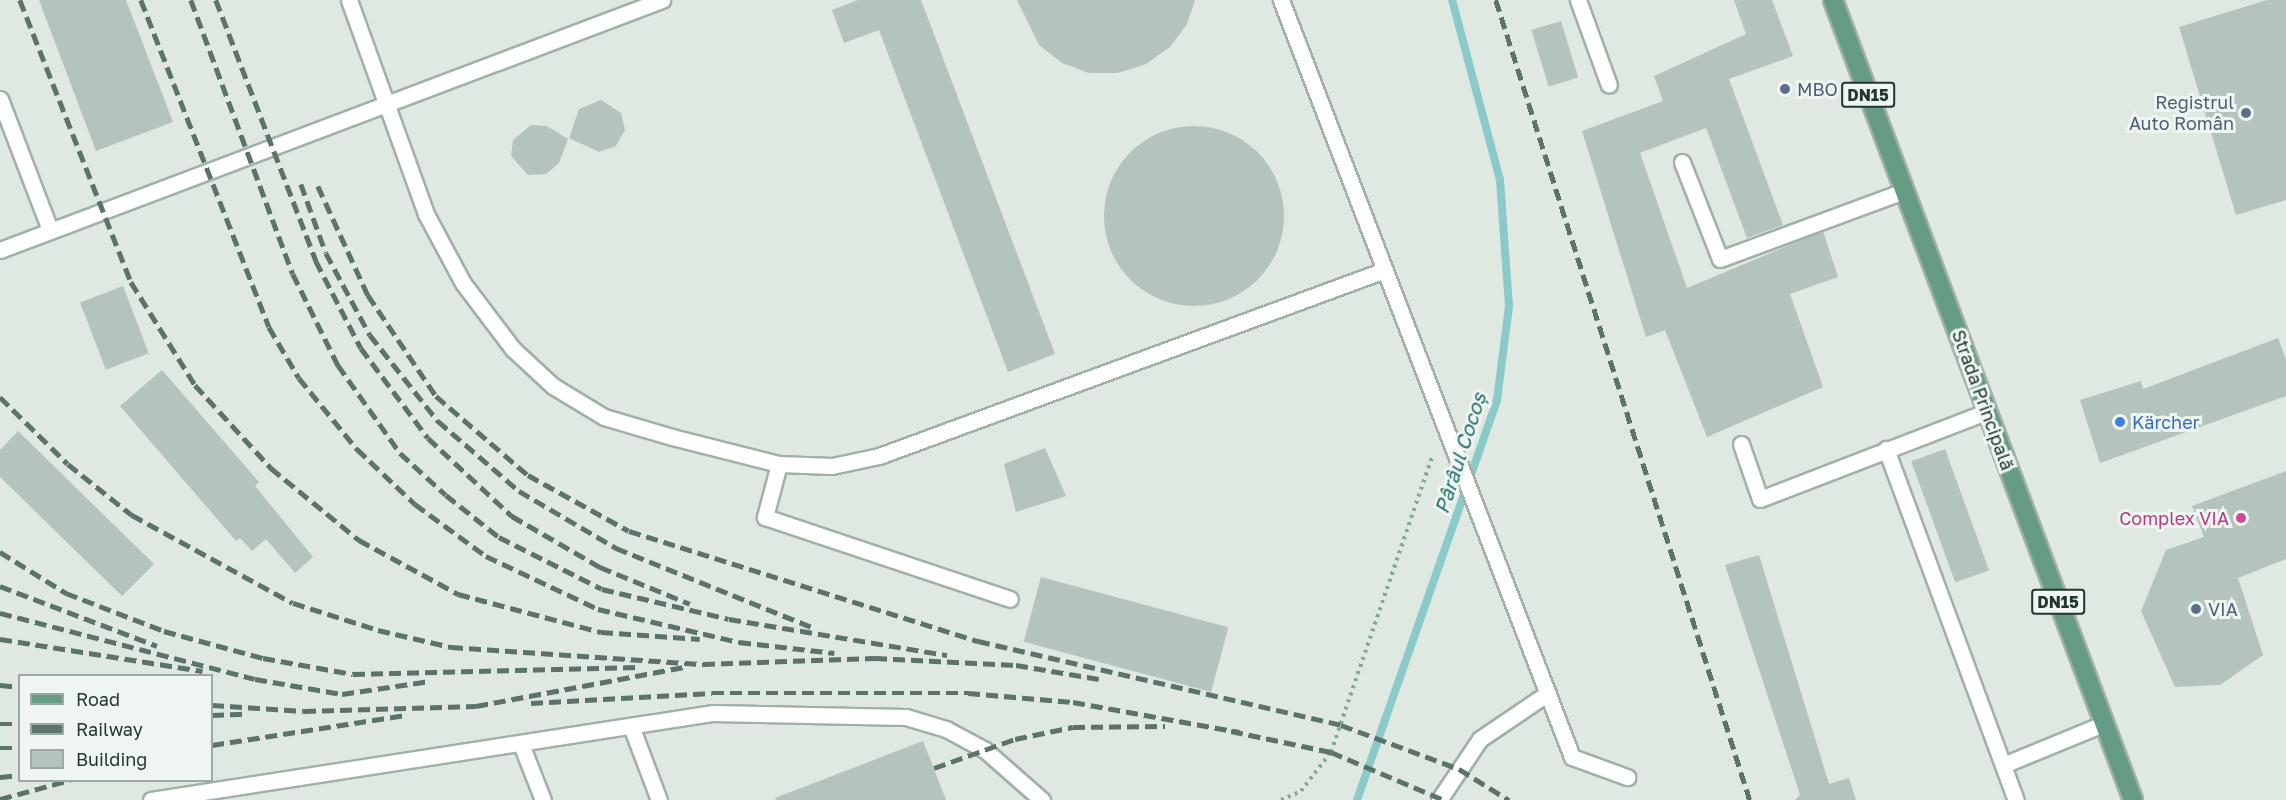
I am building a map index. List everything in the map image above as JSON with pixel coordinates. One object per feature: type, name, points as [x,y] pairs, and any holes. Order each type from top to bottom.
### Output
[{"type":"main road","name":"Strada Principală","points":[[1833,0],[2133,800]]},
{"type":"lane","points":[[349,0],[389,105],[426,214],[463,283],[513,348],[553,386],[604,417],[779,464],[832,466],[879,456],[1382,271]]},
{"type":"lane","points":[[0,250],[662,0]]},
{"type":"lane","points":[[1281,0],[1382,271],[1487,528],[1572,757],[1627,777]]},
{"type":"lane","points":[[1578,0],[1609,85]]},
{"type":"lane","points":[[0,99],[50,230]]},
{"type":"lane","points":[[1682,162],[1720,259],[1904,190]]},
{"type":"lane","points":[[1741,444],[1760,499],[1986,412]]},
{"type":"lane","points":[[1886,450],[2016,800]]},
{"type":"lane","points":[[779,464],[765,517],[1010,599]]},
{"type":"lane","points":[[1439,800],[1480,739],[1548,693]]},
{"type":"lane","points":[[151,800],[212,794],[713,713],[906,717],[946,729],[985,750],[1042,800]]},
{"type":"lane","points":[[2003,765],[2103,724]]},
{"type":"lane","points":[[631,726],[659,800]]},
{"type":"lane","points":[[521,744],[543,800]]},
{"type":"path","points":[[1281,800],[1301,791],[1330,752],[1433,453],[1429,443]]},
{"type":"building","points":[[39,0],[126,0],[173,122],[96,151]]},
{"type":"building","points":[[858,0],[921,0],[1055,354],[1008,372],[879,30],[844,43],[832,10]]},
{"type":"building","points":[[1017,0],[1195,0],[1187,24],[1170,47],[1146,64],[1118,73],[1089,73],[1062,63],[1039,45]]},
{"type":"building","points":[[1734,0],[1772,0],[1793,56],[1729,79],[1783,225],[1747,238],[1706,128],[1640,153],[1687,288],[1823,231],[1838,277],[1790,294],[1823,387],[1707,437],[1665,330],[1646,337],[1582,131],[1663,101],[1654,76],[1746,34]]},
{"type":"building","name":"Registrul Auto Român","points":[[2267,0],[2286,0],[2286,200],[2236,215],[2179,27]]},
{"type":"building","points":[[1561,21],[1578,77],[1549,86],[1531,30]]},
{"type":"building","points":[[601,100],[621,113],[625,130],[616,146],[599,152],[569,138],[579,109]]},
{"type":"building","points":[[531,125],[547,126],[568,139],[559,163],[546,174],[528,175],[511,156],[513,140]]},
{"type":"building","points":[[1194,126],[1228,133],[1244,141],[1258,152],[1269,166],[1277,182],[1284,216],[1277,250],[1269,266],[1258,280],[1244,291],[1228,299],[1194,306],[1160,299],[1144,291],[1130,280],[1119,266],[1111,250],[1104,216],[1111,182],[1119,166],[1130,152],[1144,141],[1160,133]]},
{"type":"building","points":[[123,286],[149,353],[106,370],[80,302]]},
{"type":"building","points":[[2278,338],[2286,360],[2286,396],[2100,463],[2080,400],[2141,381],[2143,389]]},
{"type":"building","points":[[162,370],[259,482],[255,486],[313,557],[295,573],[266,539],[252,551],[240,538],[236,541],[120,406]]},
{"type":"building","points":[[18,431],[154,564],[122,596],[0,477],[0,450]]},
{"type":"building","points":[[1045,448],[1066,496],[1016,512],[1004,464]]},
{"type":"building","points":[[1945,449],[1989,570],[1955,583],[1911,461]]},
{"type":"building","name":"VIA","points":[[2286,471],[2286,559],[2238,578],[2263,655],[2220,685],[2175,687],[2141,611],[2166,550],[2204,537],[2192,506]]},
{"type":"building","points":[[1759,555],[1829,784],[1849,778],[1856,800],[1795,800],[1800,795],[1725,565]]},
{"type":"building","points":[[1041,577],[1228,627],[1211,692],[1024,642]]},
{"type":"building","points":[[923,741],[946,800],[776,800],[775,798]]},
{"type":"waterway","name":"Pârâul Cocoș","points":[[1357,800],[1497,400],[1509,306],[1500,180],[1452,0]]},
{"type":"railway","points":[[20,0],[131,282],[195,385],[271,468],[359,540],[458,594],[601,632],[700,639]]},
{"type":"railway","points":[[141,0],[269,327],[299,378],[357,449],[415,504],[486,556],[598,609],[739,642],[834,653]]},
{"type":"railway","points":[[191,0],[293,274],[338,365],[400,453],[446,495],[499,537],[602,589],[729,619],[947,655]]},
{"type":"railway","points":[[216,0],[316,261],[361,348],[428,438],[512,516],[600,567],[690,604]]},
{"type":"railway","points":[[1496,0],[1750,800]]},
{"type":"railway","points":[[301,184],[326,253],[370,335],[438,421],[519,491],[616,548],[814,628]]},
{"type":"railway","points":[[318,186],[368,295],[436,396],[528,475],[629,531],[978,641],[1341,725],[1459,769],[1509,800]]},
{"type":"railway","points":[[0,397],[68,464],[132,515],[293,603],[378,630],[451,647],[703,664],[875,658],[1016,665],[1099,679]]},
{"type":"railway","points":[[0,552],[66,593],[164,631],[263,658],[353,674],[639,667]]},
{"type":"railway","points":[[0,586],[157,646]]},
{"type":"railway","points":[[0,613],[255,679],[342,694],[430,681]]},
{"type":"railway","points":[[0,639],[202,671]]},
{"type":"railway","points":[[213,705],[304,711],[476,706],[685,667]]},
{"type":"railway","points":[[0,685],[18,687]]},
{"type":"railway","points":[[531,703],[712,693],[968,693],[1073,702],[1239,732]]},
{"type":"railway","points":[[213,715],[245,714]]},
{"type":"railway","points":[[213,745],[406,715]]},
{"type":"railway","points":[[0,724],[18,724]]},
{"type":"railway","points":[[934,768],[1015,739],[1073,727],[1165,726]]},
{"type":"railway","points":[[1231,731],[1331,752],[1444,800]]},
{"type":"railway","points":[[0,748],[18,748]]},
{"type":"railway","points":[[0,777],[18,775]]},
{"type":"railway","points":[[0,799],[63,782]]},
{"type":"place","name":"MBO","points":[[1785,89]]},
{"type":"place","name":"Registrul Auto Român","points":[[2246,113]]},
{"type":"place","name":"Kärcher","points":[[2120,422]]},
{"type":"place","name":"Complex VIA","points":[[2241,518]]},
{"type":"place","name":"VIA","points":[[2196,609]]}]
